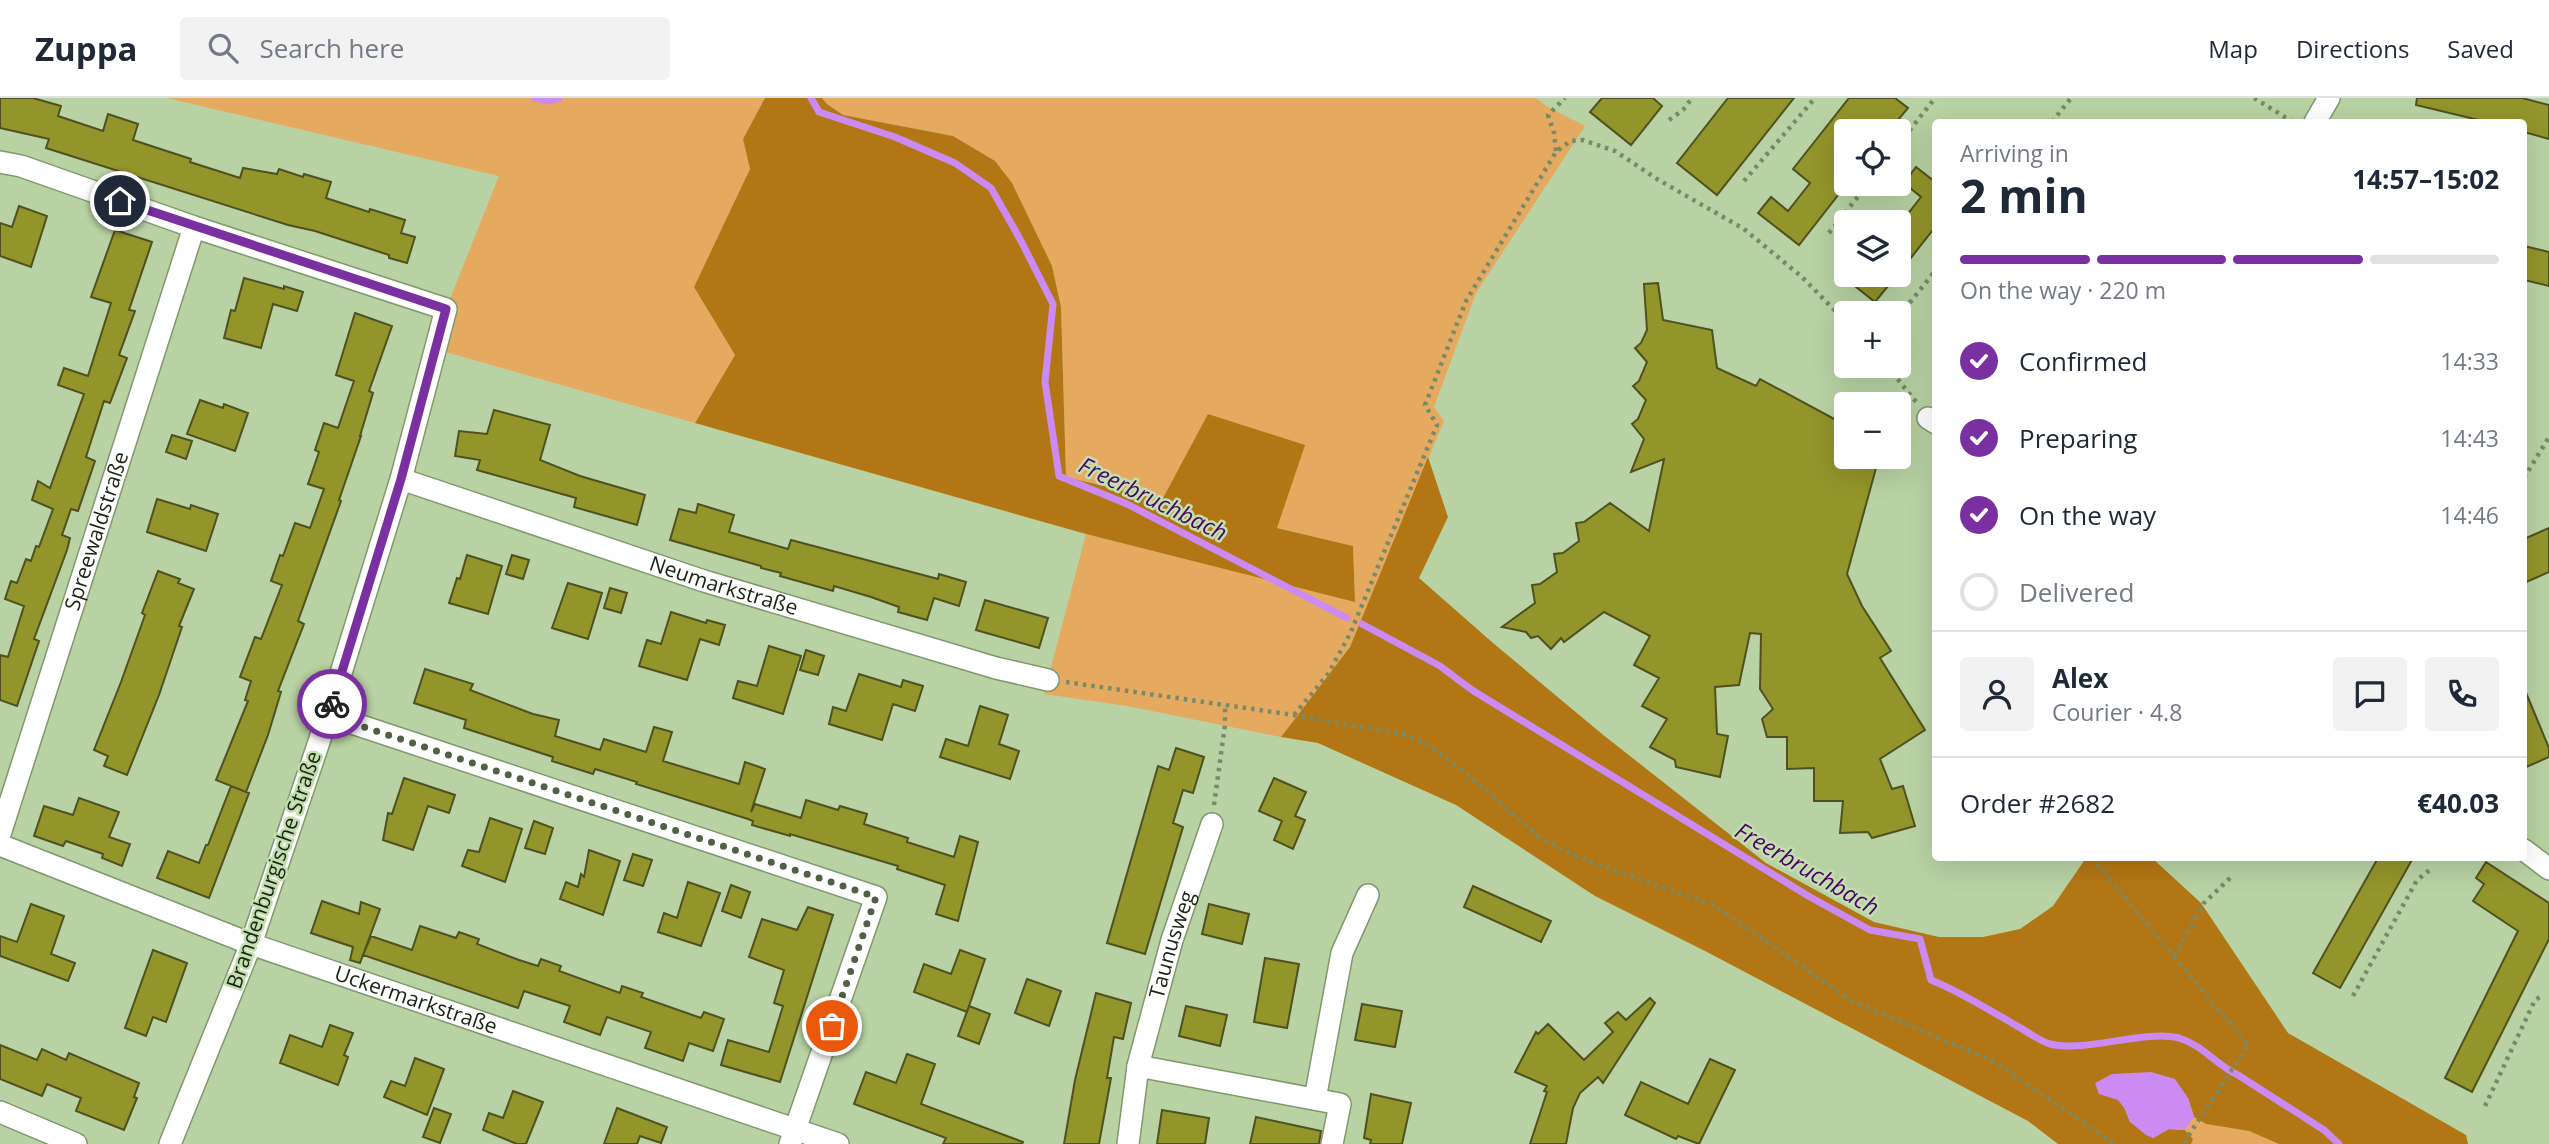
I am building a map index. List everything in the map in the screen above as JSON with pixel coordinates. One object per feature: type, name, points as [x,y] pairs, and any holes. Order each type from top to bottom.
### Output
[{"type":"street","points":[[2317,119],[2329,98]]},
{"type":"street","points":[[0,162],[21,166],[194,227]]},
{"type":"street","name":"Brandenburgische Straße","points":[[170,1144],[251,944],[328,715],[401,479],[446,309],[194,227]]},
{"type":"street","name":"Spreewaldstraße","points":[[0,834],[194,227]]},
{"type":"street","name":"Neumarkstraße","points":[[401,479],[704,581],[996,668],[1048,680]]},
{"type":"street","points":[[328,715],[876,897],[793,1136]]},
{"type":"street","name":"Taunusweg","points":[[1128,1144],[1138,1066],[1171,940],[1212,824]]},
{"type":"street","name":"Uckermarkstraße","points":[[0,845],[251,944],[793,1136],[838,1144]]},
{"type":"street","points":[[2527,852],[2549,869]]},
{"type":"street","points":[[1315,1099],[1342,953],[1368,895]]},
{"type":"street","points":[[1138,1066],[1340,1104],[1332,1144]]},
{"type":"street","points":[[0,1112],[76,1144]]},
{"type":"path","points":[[1556,152],[1554,133],[1548,116],[1565,98]]},
{"type":"path","points":[[1669,120],[1683,110],[1692,98]]},
{"type":"path","points":[[1744,181],[1815,98]]},
{"type":"path","points":[[1911,129],[1935,98]]},
{"type":"path","points":[[2054,119],[2071,98]]},
{"type":"path","points":[[2253,98],[2288,119]]},
{"type":"path","points":[[1294,715],[1328,674],[1350,634],[1437,425],[1425,405],[1466,301],[1556,152],[1570,141],[1583,140],[1615,151],[1657,179],[1744,229],[1802,278],[1834,310]]},
{"type":"path","points":[[1829,233],[1858,196]]},
{"type":"path","points":[[1911,301],[1932,275]]},
{"type":"path","points":[[1897,378],[1932,420]]},
{"type":"path","points":[[2527,473],[2549,437]]},
{"type":"path","points":[[1048,680],[1294,715],[1407,735],[1431,747],[1471,777],[1539,836],[1577,857],[1714,905],[1852,1001],[1993,1061],[2115,1144]]},
{"type":"path","points":[[1212,824],[1226,725],[1225,705]]},
{"type":"path","points":[[2095,861],[2248,1045],[2183,1144]]},
{"type":"path","points":[[2353,996],[2417,880],[2431,869]]},
{"type":"path","points":[[2174,956],[2204,903],[2230,878]]},
{"type":"path","points":[[2485,1106],[2535,1000],[2540,997]]},
{"type":"shaded area","points":[[167,98],[765,98],[743,139],[750,169],[694,287],[735,355],[695,423],[435,349],[446,309],[499,176]]},
{"type":"shaded area","points":[[765,98],[822,98],[843,115],[953,136],[995,161],[1012,183],[1052,266],[1061,307],[1066,477],[1162,500],[1208,414],[1305,445],[1277,528],[1353,546],[1355,602],[1086,534],[695,423],[735,355],[694,287],[750,169],[743,139]]},
{"type":"shaded area","points":[[822,98],[1536,98],[1585,126],[1476,293],[1434,407],[1444,421],[1350,647],[1281,737],[1127,706],[1044,694],[1086,534],[1355,601],[1353,546],[1066,477],[1061,307],[1052,266],[953,136],[843,115]]},
{"type":"shaded area","points":[[1428,457],[1448,517],[1419,578],[1602,734],[1766,863],[1874,922],[1939,937],[1983,937],[2020,929],[2053,906],[2084,861],[2155,861],[2201,903],[2288,1033],[2466,1135],[2468,1144],[2279,1144],[2249,1131],[2206,1124],[2194,1117],[2188,1098],[2118,1099],[2130,1122],[2153,1138],[2169,1129],[2185,1130],[2193,1139],[2191,1144],[2058,1144],[2028,1121],[1595,896],[1456,805],[1318,743],[1281,737],[1350,647]]},
{"type":"shaded area","points":[[2151,1072],[2175,1079],[2188,1098],[2194,1117],[2185,1130],[2169,1129],[2153,1138],[2146,1135],[2130,1122],[2118,1100],[2099,1094],[2095,1083],[2112,1074]]},
{"type":"shaded area","points":[[2194,1117],[2206,1124],[2249,1131],[2279,1144],[2191,1144],[2193,1139],[2185,1130]]},
{"type":"building","points":[[0,98],[33,98],[61,106],[58,116],[103,131],[108,114],[138,124],[133,140],[240,178],[243,168],[277,174],[279,169],[331,182],[326,198],[405,220],[401,233],[415,237],[407,263],[315,231],[288,225],[46,148],[49,139],[0,128]]},
{"type":"building","points":[[1602,98],[1653,98],[1662,106],[1631,145],[1590,112]]},
{"type":"building","points":[[1728,98],[1794,98],[1717,195],[1677,163]]},
{"type":"building","points":[[1849,98],[1895,98],[1908,108],[1899,119],[1834,119],[1834,196],[1837,196],[1799,245],[1758,213],[1771,197],[1788,211],[1810,183],[1793,169]]},
{"type":"building","points":[[2417,98],[2522,98],[2549,105],[2549,139],[2527,133],[2527,119],[2474,119],[2416,105]]},
{"type":"building","points":[[1916,167],[1932,179],[1932,231],[1911,258],[1911,210],[1921,197],[1911,189],[1911,174]]},
{"type":"building","points":[[19,206],[47,216],[31,267],[0,256],[0,223],[12,227]]},
{"type":"building","points":[[115,230],[152,242],[129,310],[135,311],[119,355],[127,358],[110,403],[104,401],[86,457],[95,461],[78,511],[71,509],[62,535],[70,538],[67,550],[34,639],[39,641],[17,706],[0,700],[0,655],[8,657],[24,606],[5,599],[11,581],[17,583],[26,559],[31,561],[36,546],[39,547],[53,509],[32,500],[38,481],[50,488],[84,394],[58,385],[64,368],[88,376],[111,303],[91,297]]},
{"type":"building","points":[[2527,247],[2549,252],[2549,286],[2527,281]]},
{"type":"building","points":[[244,278],[303,292],[297,311],[273,304],[261,348],[224,338],[231,310],[235,311]]},
{"type":"building","points":[[1658,283],[1663,320],[1712,330],[1717,368],[1756,386],[1760,379],[1834,419],[1834,469],[1876,469],[1847,574],[1862,606],[1891,651],[1880,658],[1925,730],[1880,759],[1892,789],[1903,786],[1915,826],[1872,838],[1868,832],[1840,833],[1843,801],[1814,801],[1814,768],[1787,769],[1787,737],[1767,737],[1762,719],[1773,709],[1760,689],[1761,634],[1750,633],[1739,685],[1715,687],[1717,734],[1728,736],[1720,777],[1676,767],[1675,760],[1650,747],[1667,719],[1642,706],[1659,678],[1634,665],[1650,636],[1604,612],[1564,642],[1561,638],[1551,649],[1538,636],[1531,638],[1526,632],[1502,627],[1535,603],[1532,585],[1540,584],[1557,572],[1554,554],[1563,553],[1579,541],[1576,523],[1584,522],[1610,503],[1649,531],[1664,459],[1631,472],[1644,439],[1632,424],[1638,419],[1646,400],[1633,386],[1639,381],[1647,362],[1635,348],[1641,343],[1647,330],[1644,284]]},
{"type":"building","points":[[1856,287],[1887,287],[1874,301]]},
{"type":"building","points":[[355,313],[392,326],[369,391],[373,393],[339,500],[341,501],[298,621],[304,624],[278,691],[281,692],[268,735],[246,792],[216,780],[248,701],[245,700],[251,681],[240,677],[255,637],[261,639],[282,585],[271,581],[280,555],[283,556],[295,523],[310,528],[324,489],[308,484],[319,452],[315,450],[324,423],[338,428],[354,381],[336,375]]},
{"type":"building","points":[[200,400],[223,408],[224,404],[248,413],[235,451],[187,434]]},
{"type":"building","points":[[494,410],[550,425],[540,460],[580,476],[645,495],[637,525],[574,507],[576,498],[477,470],[480,460],[455,456],[459,431],[487,434]]},
{"type":"building","points":[[172,435],[192,441],[186,459],[166,452]]},
{"type":"building","points":[[157,499],[190,509],[191,505],[218,514],[206,551],[147,532]]},
{"type":"building","points":[[698,504],[734,515],[729,532],[788,549],[791,540],[938,579],[939,574],[966,582],[959,606],[934,598],[927,620],[898,612],[899,607],[871,597],[834,586],[833,591],[780,576],[781,573],[761,566],[670,540],[679,509],[696,513]]},
{"type":"building","points":[[2549,528],[2549,572],[2527,582],[2527,538]]},
{"type":"building","points":[[467,555],[502,566],[488,614],[449,603]]},
{"type":"building","points":[[512,555],[529,560],[523,579],[506,574]]},
{"type":"building","points":[[158,571],[180,579],[178,583],[194,589],[179,626],[182,627],[159,695],[127,775],[104,766],[108,756],[94,750],[145,615],[142,613]]},
{"type":"building","points":[[568,583],[602,593],[588,639],[552,628]]},
{"type":"building","points":[[610,588],[627,593],[621,613],[604,608]]},
{"type":"building","points":[[985,600],[1048,618],[1039,648],[976,630]]},
{"type":"building","points":[[671,612],[706,623],[707,620],[725,625],[719,645],[700,639],[687,680],[639,666],[647,640],[661,644]]},
{"type":"building","points":[[769,646],[801,656],[783,714],[733,698],[738,681],[757,686]]},
{"type":"building","points":[[806,650],[824,656],[818,675],[800,670]]},
{"type":"building","points":[[425,669],[473,684],[470,690],[533,714],[559,720],[555,736],[600,750],[604,739],[646,752],[654,727],[672,732],[663,761],[739,784],[745,762],[765,769],[751,812],[755,804],[801,818],[806,800],[838,810],[840,806],[867,814],[864,824],[954,857],[960,836],[978,842],[958,921],[936,914],[945,885],[897,869],[898,866],[752,825],[753,821],[748,819],[595,769],[593,774],[552,761],[553,757],[464,728],[466,720],[414,703]]},
{"type":"building","points":[[859,674],[901,687],[903,680],[923,686],[915,711],[893,704],[882,740],[829,724],[833,707],[846,711]]},
{"type":"building","points":[[2527,695],[2549,748],[2549,757],[2527,767]]},
{"type":"building","points":[[980,706],[1008,715],[999,744],[1019,751],[1010,779],[940,757],[946,739],[968,746]]},
{"type":"building","points":[[1176,748],[1204,757],[1193,793],[1183,790],[1173,823],[1183,827],[1145,954],[1107,943],[1158,766],[1169,770]]},
{"type":"building","points":[[404,778],[455,795],[449,813],[428,806],[413,850],[383,840],[388,813],[392,814]]},
{"type":"building","points":[[1274,778],[1306,792],[1295,816],[1305,820],[1293,849],[1274,840],[1282,821],[1259,811]]},
{"type":"building","points":[[231,786],[249,793],[209,898],[157,878],[168,851],[199,863]]},
{"type":"building","points":[[79,798],[119,812],[109,837],[130,844],[122,866],[102,858],[103,854],[66,841],[63,846],[34,836],[44,806],[73,815]]},
{"type":"building","points":[[490,818],[522,829],[505,882],[462,866],[468,850],[479,852]]},
{"type":"building","points":[[534,821],[553,828],[545,854],[525,848]]},
{"type":"building","points":[[589,850],[620,861],[603,915],[560,899],[566,882],[578,887],[581,874],[584,877]]},
{"type":"building","points":[[633,854],[652,860],[643,886],[624,880]]},
{"type":"building","points":[[2376,861],[2411,861],[2340,988],[2313,973]]},
{"type":"building","points":[[2486,862],[2549,903],[2549,939],[2472,1092],[2445,1078],[2518,931],[2473,901],[2484,884],[2476,878]]},
{"type":"building","points":[[688,882],[720,893],[701,946],[658,932],[664,913],[677,918]]},
{"type":"building","points":[[731,885],[750,892],[741,918],[722,911]]},
{"type":"building","points":[[1473,886],[1551,921],[1541,942],[1464,907]]},
{"type":"building","points":[[322,901],[359,914],[361,902],[380,909],[360,963],[350,960],[353,947],[311,933]]},
{"type":"building","points":[[31,904],[64,916],[51,954],[75,963],[68,981],[0,956],[0,936],[17,942]]},
{"type":"building","points":[[1209,904],[1249,914],[1242,944],[1202,934]]},
{"type":"building","points":[[808,907],[833,915],[780,1082],[721,1065],[728,1040],[769,1052],[783,1006],[774,1003],[784,970],[749,957],[762,919],[797,930]]},
{"type":"building","points":[[420,926],[456,938],[459,932],[479,939],[477,944],[519,960],[538,966],[541,959],[561,966],[559,971],[620,993],[622,986],[643,993],[641,997],[701,1018],[704,1012],[724,1019],[713,1051],[689,1043],[683,1061],[645,1048],[651,1032],[607,1017],[600,1035],[564,1022],[570,1006],[524,991],[518,1008],[363,955],[371,936],[412,950]]},
{"type":"building","points":[[153,950],[187,963],[166,1022],[153,1017],[146,1036],[125,1028]]},
{"type":"building","points":[[960,950],[985,959],[967,1012],[914,992],[924,964],[951,974]]},
{"type":"building","points":[[1265,958],[1299,964],[1287,1028],[1254,1022]]},
{"type":"building","points":[[1027,979],[1061,991],[1049,1026],[1015,1013]]},
{"type":"building","points":[[1096,993],[1131,1003],[1123,1039],[1114,1037],[1107,1078],[1111,1078],[1099,1144],[1064,1144],[1075,1080]]},
{"type":"building","points":[[1650,998],[1655,1003],[1603,1083],[1598,1077],[1580,1093],[1573,1108],[1566,1144],[1530,1144],[1547,1086],[1515,1072],[1536,1032],[1538,1034],[1548,1024],[1584,1060],[1613,1032],[1605,1023],[1618,1012],[1626,1020]]},
{"type":"building","points":[[1362,1004],[1402,1011],[1395,1047],[1355,1040]]},
{"type":"building","points":[[969,1006],[990,1014],[979,1044],[958,1036]]},
{"type":"building","points":[[1186,1006],[1227,1015],[1220,1046],[1179,1036]]},
{"type":"building","points":[[330,1025],[353,1033],[344,1055],[348,1057],[338,1085],[280,1063],[290,1035],[322,1047]]},
{"type":"building","points":[[0,1045],[37,1060],[42,1049],[66,1060],[69,1053],[139,1083],[134,1097],[137,1098],[124,1130],[76,1111],[81,1098],[47,1084],[42,1096],[0,1079]]},
{"type":"building","points":[[907,1054],[935,1064],[921,1104],[1023,1142],[1022,1144],[943,1144],[946,1138],[854,1104],[866,1072],[896,1083]]},
{"type":"building","points":[[415,1058],[444,1069],[427,1115],[384,1097],[391,1081],[405,1086]]},
{"type":"building","points":[[1710,1059],[1735,1070],[1699,1144],[1678,1136],[1676,1139],[1625,1115],[1641,1082],[1688,1104]]},
{"type":"building","points":[[513,1091],[543,1102],[526,1144],[517,1144],[483,1130],[489,1113],[503,1118]]},
{"type":"building","points":[[1371,1094],[1411,1103],[1402,1144],[1370,1144],[1371,1140],[1364,1138]]},
{"type":"building","points":[[434,1108],[451,1114],[440,1143],[423,1137]]},
{"type":"building","points":[[617,1108],[667,1127],[661,1143],[640,1136],[637,1144],[604,1144]]},
{"type":"building","points":[[1162,1110],[1209,1118],[1205,1144],[1157,1144]]},
{"type":"building","points":[[1256,1117],[1321,1131],[1319,1144],[1250,1144]]},
{"type":"waterway","name":"Freerbruchbach","points":[[535,98],[549,101],[559,98]]},
{"type":"waterway","name":"Freerbruchbach","points":[[811,98],[819,112],[895,137],[955,163],[991,188],[1053,304],[1045,382],[1059,476],[1127,504],[1347,618]]},
{"type":"waterway","name":"Freerbruchbach","points":[[1362,624],[1440,666],[1472,690],[1810,897],[1870,930],[1920,939],[1931,980],[2042,1041],[2065,1046],[2150,1036],[2188,1041],[2230,1071],[2324,1130],[2339,1144]]},
{"type":"way so far","points":[[332,704],[328,715],[876,897],[832,1026]]},
{"type":"route","points":[[120,201],[446,309],[401,479],[332,704]]}]
